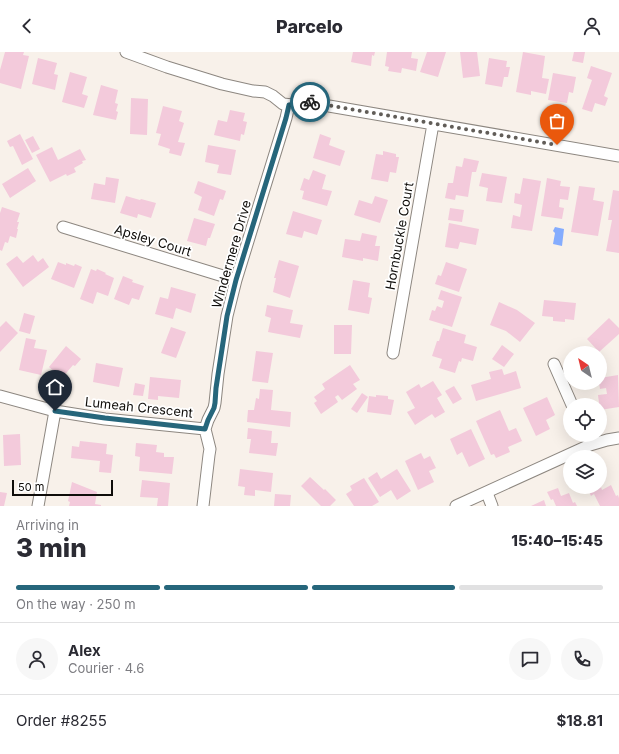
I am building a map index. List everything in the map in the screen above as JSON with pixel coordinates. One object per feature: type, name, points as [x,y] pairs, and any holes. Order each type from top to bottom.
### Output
[{"type":"street","points":[[126,52],[167,67],[222,84],[253,91],[265,92],[280,102],[289,105],[314,102],[328,106],[619,156]]},
{"type":"street","name":"Windermere Drive","points":[[205,429],[214,408],[227,316],[236,280],[289,105]]},
{"type":"street","name":"Hornbuckle Court","points":[[393,353],[432,124]]},
{"type":"street","name":"Apsley Court","points":[[63,226],[236,280]]},
{"type":"street","points":[[554,364],[569,398]]},
{"type":"street","name":"Lumeah Crescent","points":[[0,396],[55,411],[205,429]]},
{"type":"street","points":[[38,506],[55,411]]},
{"type":"street","points":[[203,506],[210,449],[205,429]]},
{"type":"street","points":[[607,440],[619,438]]},
{"type":"street","points":[[456,506],[486,493],[584,442]]},
{"type":"street","points":[[486,493],[492,506]]},
{"type":"water","points":[[555,227],[564,229],[562,246],[553,244],[555,233],[553,231]]},
{"type":"building","points":[[5,52],[24,52],[23,55],[29,56],[21,89],[0,83],[0,70]]},
{"type":"building","points":[[353,52],[375,52],[374,56],[372,55],[371,66],[351,62]]},
{"type":"building","points":[[387,52],[412,52],[411,58],[418,59],[416,71],[402,68],[401,73],[388,71],[389,67],[385,66]]},
{"type":"building","points":[[427,52],[446,52],[438,77],[420,72]]},
{"type":"building","points":[[460,52],[477,52],[480,76],[463,78]]},
{"type":"building","points":[[523,52],[545,56],[542,78],[549,79],[546,94],[531,91],[531,95],[516,92]]},
{"type":"building","points":[[574,52],[585,52],[583,63],[572,61]]},
{"type":"building","points":[[38,58],[57,63],[54,74],[58,75],[55,90],[32,84]]},
{"type":"building","points":[[489,58],[507,61],[506,67],[510,67],[508,77],[504,77],[502,87],[485,84]]},
{"type":"building","points":[[591,66],[612,73],[604,96],[608,98],[605,106],[595,103],[592,112],[582,109],[592,80],[587,78]]},
{"type":"building","points":[[70,72],[87,77],[82,94],[88,96],[84,108],[62,102]]},
{"type":"building","points":[[553,73],[576,77],[573,93],[569,92],[567,103],[548,100]]},
{"type":"building","points":[[101,85],[118,90],[115,103],[118,104],[116,120],[93,115]]},
{"type":"building","points":[[131,98],[148,99],[147,135],[130,134]]},
{"type":"building","points":[[163,106],[182,111],[179,121],[184,123],[178,142],[185,143],[181,156],[169,153],[170,149],[158,145],[161,134],[156,133]]},
{"type":"building","points":[[230,110],[245,113],[243,121],[247,122],[244,135],[241,134],[240,141],[214,135],[218,120],[227,122]]},
{"type":"building","points":[[20,134],[33,159],[22,165],[13,146],[10,147],[7,141]]},
{"type":"building","points":[[320,134],[331,138],[329,145],[345,151],[340,166],[313,158]]},
{"type":"building","points":[[33,136],[40,149],[32,153],[25,140]]},
{"type":"building","points":[[208,145],[236,150],[231,175],[217,173],[219,165],[205,162]]},
{"type":"building","points":[[52,147],[58,160],[80,149],[86,160],[82,161],[83,163],[74,168],[76,172],[67,176],[66,174],[50,182],[36,155]]},
{"type":"building","points":[[383,151],[396,154],[396,157],[399,157],[396,173],[390,172],[388,182],[371,179],[376,154],[383,155]]},
{"type":"building","points":[[464,158],[479,161],[476,172],[472,172],[468,197],[456,195],[455,200],[445,198],[448,183],[453,183],[456,166],[462,167]]},
{"type":"building","points":[[28,168],[36,181],[10,198],[2,184]]},
{"type":"building","points":[[313,170],[326,175],[322,189],[332,191],[327,206],[302,199],[304,191],[300,190],[304,178],[309,180]]},
{"type":"building","points":[[482,173],[507,177],[502,203],[486,201],[488,188],[479,186]]},
{"type":"building","points":[[106,177],[119,179],[115,203],[91,199],[94,183],[105,185]]},
{"type":"building","points":[[523,178],[541,181],[532,231],[511,228],[513,215],[520,217],[522,205],[514,203],[515,193],[520,194]]},
{"type":"building","points":[[547,178],[561,181],[560,186],[570,187],[568,200],[560,199],[559,207],[564,208],[562,219],[541,216]]},
{"type":"building","points":[[198,181],[226,191],[223,200],[220,199],[214,216],[198,210],[202,197],[194,193]]},
{"type":"building","points":[[579,186],[595,188],[593,200],[604,202],[598,236],[571,232]]},
{"type":"building","points":[[613,190],[619,191],[619,253],[606,251],[612,220],[608,220]]},
{"type":"building","points":[[126,196],[156,203],[151,218],[138,214],[137,218],[120,213]]},
{"type":"building","points":[[375,196],[388,200],[380,223],[354,215],[359,200],[372,204]]},
{"type":"building","points":[[2,207],[20,213],[17,222],[19,222],[16,238],[10,236],[8,243],[5,242],[2,251],[0,250],[0,213]]},
{"type":"building","points":[[450,208],[464,210],[462,222],[448,220]]},
{"type":"building","points":[[293,211],[322,220],[317,235],[304,231],[302,238],[286,234]]},
{"type":"building","points":[[194,218],[215,224],[206,246],[187,241]]},
{"type":"building","points":[[449,223],[479,229],[476,245],[460,242],[458,249],[445,247]]},
{"type":"building","points":[[362,233],[377,236],[375,246],[380,246],[378,261],[363,258],[363,261],[342,257],[345,239],[360,241]]},
{"type":"building","points":[[33,255],[38,262],[43,258],[49,267],[23,287],[6,264],[17,256],[23,263]]},
{"type":"building","points":[[279,260],[299,266],[290,298],[273,292],[276,278],[274,278]]},
{"type":"building","points":[[58,262],[74,266],[75,264],[82,267],[74,288],[51,279]]},
{"type":"building","points":[[446,262],[467,269],[459,292],[435,284],[438,275],[441,276]]},
{"type":"building","points":[[91,269],[96,271],[97,269],[114,278],[108,296],[97,292],[93,304],[80,299]]},
{"type":"building","points":[[123,276],[133,280],[132,282],[144,286],[139,300],[132,298],[129,305],[114,299]]},
{"type":"building","points":[[353,280],[370,283],[368,297],[372,298],[369,314],[348,310]]},
{"type":"building","points":[[171,287],[196,294],[191,313],[176,308],[173,319],[155,314],[160,297],[168,299]]},
{"type":"building","points":[[441,290],[462,297],[452,327],[429,320],[432,310],[435,311],[437,306],[442,308],[444,301],[438,299]]},
{"type":"building","points":[[544,300],[576,303],[574,320],[565,319],[565,322],[553,321],[553,317],[542,316]]},
{"type":"building","points":[[499,302],[517,310],[535,323],[520,342],[506,331],[490,325]]},
{"type":"building","points":[[267,305],[293,310],[290,323],[303,325],[300,338],[268,332],[271,318],[265,316]]},
{"type":"building","points":[[24,313],[35,316],[30,334],[19,331]]},
{"type":"building","points":[[609,318],[619,328],[619,334],[606,346],[593,346],[587,339]]},
{"type":"building","points":[[6,321],[18,333],[0,352],[0,327]]},
{"type":"building","points":[[334,325],[352,325],[351,354],[334,354]]},
{"type":"building","points":[[171,327],[186,332],[176,358],[161,353]]},
{"type":"building","points":[[443,328],[466,335],[464,343],[477,347],[473,361],[462,358],[461,362],[459,361],[455,373],[439,368],[442,359],[432,356]]},
{"type":"building","points":[[26,338],[36,340],[34,348],[47,350],[41,375],[19,370]]},
{"type":"building","points":[[502,345],[514,354],[504,367],[492,359]]},
{"type":"building","points":[[66,346],[81,359],[75,366],[73,365],[62,378],[49,367]]},
{"type":"building","points":[[256,351],[273,353],[268,383],[252,381]]},
{"type":"building","points":[[96,363],[123,368],[119,387],[93,382]]},
{"type":"building","points":[[350,365],[360,380],[353,384],[357,389],[342,400],[338,395],[335,397],[338,402],[321,414],[314,403],[317,401],[314,397],[325,389],[322,384]]},
{"type":"building","points":[[502,369],[504,375],[516,371],[521,388],[476,401],[471,385],[491,379],[489,372]]},
{"type":"building","points":[[618,375],[619,407],[607,409],[607,398],[598,398],[598,395],[607,394],[607,377]]},
{"type":"building","points":[[150,377],[181,380],[179,398],[158,396],[158,400],[148,399]]},
{"type":"building","points":[[433,381],[442,395],[437,398],[445,412],[435,418],[432,414],[415,425],[407,412],[415,408],[406,392],[419,384],[421,388]]},
{"type":"building","points":[[135,383],[145,385],[143,396],[133,395]]},
{"type":"building","points":[[454,386],[462,399],[453,404],[445,391]]},
{"type":"building","points":[[260,389],[273,390],[271,410],[291,412],[290,427],[247,422],[248,410],[254,410],[256,398],[259,399]]},
{"type":"building","points":[[362,393],[368,397],[357,413],[351,409]]},
{"type":"building","points":[[376,395],[388,396],[388,399],[394,400],[391,415],[367,412],[369,396],[376,397]]},
{"type":"building","points":[[547,397],[555,415],[546,420],[550,429],[536,436],[523,408]]},
{"type":"building","points":[[500,410],[509,431],[516,428],[522,441],[508,447],[510,452],[496,458],[494,454],[491,455],[476,421]]},
{"type":"building","points":[[248,428],[272,431],[271,443],[278,443],[276,456],[249,453],[251,439],[247,439]]},
{"type":"building","points":[[471,429],[485,459],[469,467],[462,452],[457,455],[450,439]]},
{"type":"building","points":[[20,434],[21,465],[4,466],[3,435]]},
{"type":"building","points":[[80,441],[107,444],[106,454],[113,455],[111,473],[99,472],[100,461],[71,458],[72,446],[79,447]]},
{"type":"building","points":[[136,443],[157,445],[156,452],[164,453],[164,457],[174,457],[172,474],[139,471],[140,457],[135,456]]},
{"type":"building","points":[[421,453],[424,459],[430,456],[436,468],[429,471],[434,482],[418,490],[405,461]]},
{"type":"building","points":[[240,469],[273,473],[271,492],[255,490],[255,496],[244,495],[245,487],[238,486]]},
{"type":"building","points":[[397,469],[411,491],[397,500],[391,490],[380,497],[368,478],[377,472],[381,479]]},
{"type":"building","points":[[310,477],[336,500],[330,506],[321,506],[301,486]]},
{"type":"building","points":[[364,478],[379,502],[372,506],[354,506],[346,494],[352,490],[350,486]]},
{"type":"building","points":[[142,480],[170,483],[168,506],[157,506],[158,498],[140,497]]},
{"type":"building","points":[[72,482],[97,492],[95,504],[101,506],[69,506],[70,502],[68,501]]},
{"type":"building","points":[[611,485],[616,496],[618,495],[619,506],[600,506],[594,494],[607,494],[607,487]]},
{"type":"building","points":[[558,488],[561,496],[569,494],[573,503],[575,502],[577,506],[556,506],[553,499],[551,500],[547,492]]},
{"type":"building","points":[[0,492],[7,493],[4,506],[0,506]]},
{"type":"building","points":[[275,494],[291,495],[290,506],[274,506]]},
{"type":"building","points":[[544,500],[546,506],[531,506]]},
{"type":"way so far","points":[[310,102],[557,145]]},
{"type":"route","points":[[55,411],[205,429],[214,408],[227,316],[236,280],[289,105],[310,102]]}]
